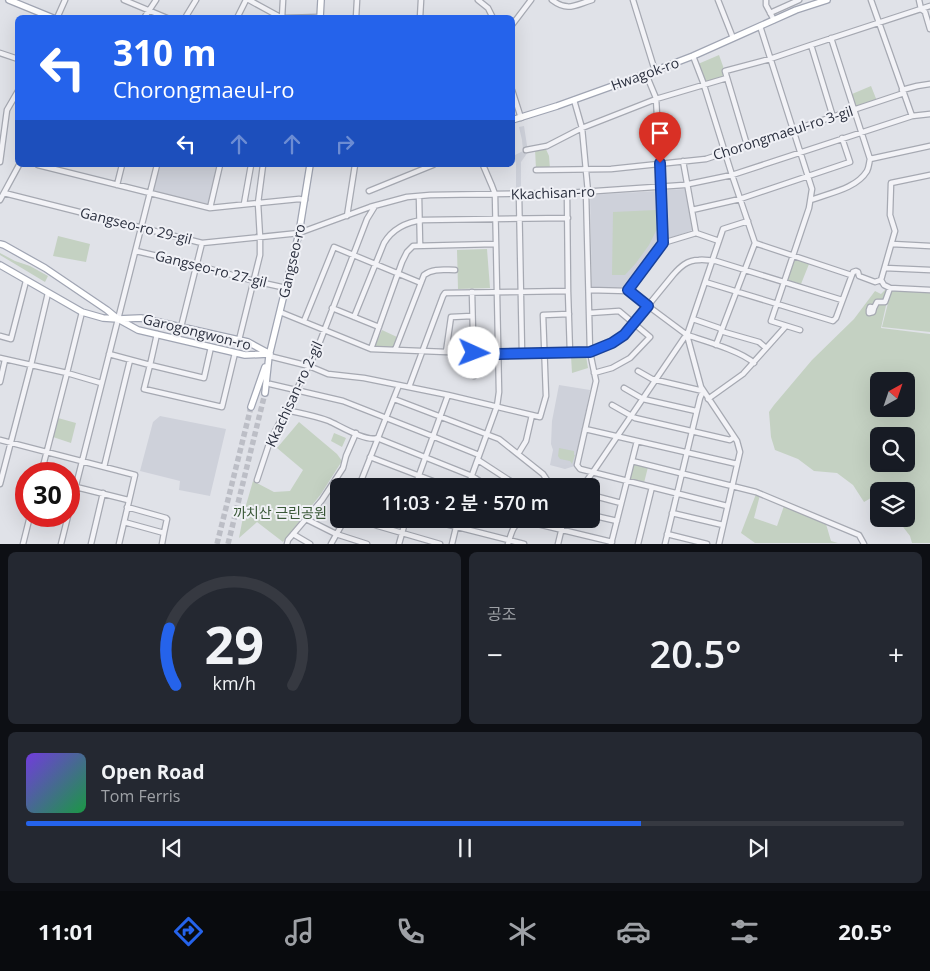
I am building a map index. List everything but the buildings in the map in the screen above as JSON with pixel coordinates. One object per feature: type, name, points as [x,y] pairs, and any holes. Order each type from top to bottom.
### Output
[{"type":"main road","points":[[8,0],[46,15]]},
{"type":"main road","points":[[320,15],[321,0]]},
{"type":"main road","name":"Hwagok-ro","points":[[515,119],[655,71],[796,10],[827,0]]},
{"type":"main road","name":"Gangseo-ro","points":[[265,394],[270,355],[300,233],[310,167]]},
{"type":"main road","name":"Garogongwon-ro","points":[[0,244],[45,268],[118,319],[138,330],[245,355],[270,355]]},
{"type":"main road","name":"Garogongwon-ro","points":[[0,265],[82,312],[103,318],[141,318],[248,342],[270,355]]},
{"type":"main road","name":"Gangseo-ro","points":[[251,407],[270,355]]},
{"type":"street","points":[[58,15],[65,0]]},
{"type":"street","points":[[124,0],[160,15]]},
{"type":"street","points":[[146,15],[156,0]]},
{"type":"street","points":[[187,15],[196,0]]},
{"type":"street","points":[[238,15],[246,0],[277,15]]},
{"type":"street","points":[[283,0],[283,15]]},
{"type":"street","points":[[356,15],[357,0]]},
{"type":"street","points":[[420,15],[421,0]]},
{"type":"street","points":[[478,0],[488,8],[492,15]]},
{"type":"street","points":[[515,21],[532,0]]},
{"type":"street","points":[[552,0],[566,8],[592,0]]},
{"type":"street","points":[[634,0],[655,71]]},
{"type":"street","points":[[718,0],[733,38]]},
{"type":"street","points":[[766,0],[766,5],[774,20]]},
{"type":"street","points":[[782,0],[784,6]]},
{"type":"street","points":[[770,13],[799,0]]},
{"type":"street","points":[[871,0],[912,116]]},
{"type":"street","points":[[919,0],[930,29]]},
{"type":"street","points":[[747,145],[725,72],[930,6]]},
{"type":"street","points":[[760,26],[812,189],[809,208],[771,321],[800,330]]},
{"type":"street","points":[[811,200],[848,187],[856,182],[864,176],[870,159],[831,38]]},
{"type":"street","points":[[811,45],[833,117]]},
{"type":"street","points":[[0,53],[15,58]]},
{"type":"street","points":[[693,56],[755,244],[716,345]]},
{"type":"street","points":[[646,74],[656,99],[663,243]]},
{"type":"street","points":[[526,150],[547,146],[582,128],[656,99],[727,78]]},
{"type":"street","name":"Chorongmaeul-ro 3-gil","points":[[536,170],[611,169],[706,159],[854,110],[917,86],[930,84]]},
{"type":"street","points":[[0,162],[7,110],[15,97]]},
{"type":"street","points":[[515,99],[521,118]]},
{"type":"street","points":[[574,100],[582,128],[586,169],[590,352],[596,381],[577,465],[580,469],[727,506]]},
{"type":"street","points":[[0,107],[7,110]]},
{"type":"street","name":"Kkachisan-ro","points":[[300,233],[375,206],[407,197],[567,193],[688,184],[732,175],[912,116],[930,114]]},
{"type":"street","points":[[692,210],[740,199],[850,162],[842,138]]},
{"type":"street","points":[[870,159],[930,146]]},
{"type":"street","points":[[683,161],[696,233]]},
{"type":"street","points":[[2,196],[18,167]]},
{"type":"street","points":[[46,167],[210,208],[298,198],[305,200]]},
{"type":"street","points":[[116,185],[121,167]]},
{"type":"street","points":[[80,470],[157,167]]},
{"type":"street","points":[[210,208],[220,167]]},
{"type":"street","points":[[244,204],[252,167]]},
{"type":"street","points":[[239,340],[260,255],[258,203],[263,167]]},
{"type":"street","points":[[347,216],[355,167]]},
{"type":"street","points":[[369,191],[428,167]]},
{"type":"street","points":[[472,476],[497,406],[498,392],[495,194],[484,167]]},
{"type":"street","points":[[881,280],[895,231],[890,215],[891,183],[930,175]]},
{"type":"street","points":[[0,189],[2,196]]},
{"type":"street","points":[[567,193],[570,352]]},
{"type":"street","points":[[519,194],[522,353]]},
{"type":"street","name":"Gangseo-ro 29-gil","points":[[2,196],[142,227],[202,243],[300,233]]},
{"type":"street","points":[[419,196],[420,245]]},
{"type":"street","name":"Kkachisan-ro 2-gil","points":[[257,480],[270,441],[316,352],[367,220],[375,206]]},
{"type":"street","points":[[354,317],[384,243],[399,227],[419,220],[568,218]]},
{"type":"street","points":[[589,478],[687,335],[723,229],[748,221]]},
{"type":"street","points":[[628,290],[663,243],[696,233],[719,241]]},
{"type":"street","points":[[181,327],[202,243]]},
{"type":"street","points":[[370,349],[407,252],[414,246],[495,244]]},
{"type":"street","points":[[755,244],[851,275]]},
{"type":"street","points":[[892,244],[930,246]]},
{"type":"street","points":[[304,321],[334,247],[421,283]]},
{"type":"street","name":"Gangseo-ro 27-gil","points":[[136,250],[286,288]]},
{"type":"street","points":[[280,312],[370,349],[498,354],[590,352],[612,343],[624,335],[681,266],[698,260],[716,261],[842,300]]},
{"type":"street","points":[[885,268],[930,270]]},
{"type":"street","points":[[396,350],[424,275],[433,270],[455,270]]},
{"type":"street","points":[[705,282],[833,320],[836,318],[853,272],[856,271],[860,276],[875,282],[881,280]]},
{"type":"street","points":[[881,280],[884,285],[890,288],[930,290]]},
{"type":"street","points":[[0,336],[11,339],[26,281]]},
{"type":"street","points":[[874,308],[877,302],[885,302],[890,288]]},
{"type":"street","points":[[589,290],[628,290],[687,335],[749,358],[754,363]]},
{"type":"street","points":[[410,387],[445,293],[568,291]]},
{"type":"street","points":[[472,292],[474,376]]},
{"type":"street","points":[[0,484],[48,293]]},
{"type":"street","points":[[332,308],[378,327]]},
{"type":"street","points":[[589,313],[619,311],[650,336],[630,358],[612,368],[594,373]]},
{"type":"street","points":[[44,462],[82,312]]},
{"type":"street","points":[[270,355],[309,366],[328,374],[364,378],[410,387],[540,417],[546,396],[543,315],[569,314]]},
{"type":"street","points":[[446,352],[451,317],[472,316]]},
{"type":"street","points":[[693,319],[759,342],[766,348]]},
{"type":"street","points":[[708,399],[743,374],[786,326]]},
{"type":"street","points":[[150,365],[157,334]]},
{"type":"street","points":[[687,335],[701,387],[738,441],[740,452],[718,544]]},
{"type":"street","points":[[109,354],[204,378],[211,347]]},
{"type":"street","name":"Garogongwon-ro","points":[[150,365],[144,388],[222,408],[235,353]]},
{"type":"street","points":[[0,382],[3,359],[67,373],[101,383]]},
{"type":"street","points":[[104,467],[130,360]]},
{"type":"street","points":[[638,371],[652,379],[703,391]]},
{"type":"street","points":[[270,384],[343,401],[432,436],[479,457],[507,478]]},
{"type":"street","points":[[362,478],[399,385]]},
{"type":"street","points":[[624,388],[643,399],[696,411]]},
{"type":"street","points":[[665,544],[696,411],[703,391]]},
{"type":"street","points":[[418,476],[448,395]]},
{"type":"street","points":[[394,399],[499,439],[543,474],[545,478]]},
{"type":"street","points":[[612,405],[631,416],[730,440],[734,437]]},
{"type":"street","points":[[286,410],[330,421],[356,433],[374,439],[378,438],[475,478]]},
{"type":"street","points":[[518,454],[526,441],[532,415]]},
{"type":"street","points":[[585,429],[737,464]]},
{"type":"street","points":[[287,544],[288,540],[322,500],[343,468],[356,433]]},
{"type":"street","points":[[0,440],[135,475],[119,544]]},
{"type":"street","points":[[554,528],[612,543],[637,441]]},
{"type":"street","points":[[370,457],[424,478]]},
{"type":"street","points":[[632,461],[756,492],[859,535],[864,544]]},
{"type":"street","points":[[638,544],[652,487]]},
{"type":"street","points":[[80,488],[128,500]]},
{"type":"street","points":[[91,544],[103,493]]},
{"type":"street","points":[[600,497],[622,503]]},
{"type":"street","points":[[127,507],[167,519],[162,544]]},
{"type":"street","points":[[672,513],[723,526]]},
{"type":"street","points":[[600,517],[617,521]]},
{"type":"street","points":[[306,519],[336,534],[367,544]]},
{"type":"street","points":[[124,522],[164,533]]},
{"type":"street","points":[[23,544],[27,527]]},
{"type":"street","points":[[61,544],[65,527]]},
{"type":"street","points":[[331,544],[340,528]]},
{"type":"street","points":[[385,528],[440,544]]},
{"type":"street","points":[[399,544],[403,528]]},
{"type":"street","points":[[452,544],[456,528]]},
{"type":"street","points":[[462,528],[508,542],[524,544]]},
{"type":"street","points":[[508,542],[514,528]]},
{"type":"street","points":[[558,544],[561,530]]},
{"type":"street","points":[[293,534],[310,544]]},
{"type":"street","points":[[667,534],[707,544]]},
{"type":"shaded area","points":[[524,126],[528,152],[521,162],[521,190],[516,191],[515,155],[523,151],[519,127]]},
{"type":"shaded area","points":[[159,167],[217,167],[209,204],[153,191]]},
{"type":"shaded area","points":[[686,189],[693,230],[667,239],[665,190]]},
{"type":"shaded area","points":[[657,191],[660,243],[627,287],[592,288],[590,195]]},
{"type":"shaded area","points":[[559,385],[590,390],[575,466],[565,469],[550,465],[553,450],[551,444],[552,421]]},
{"type":"shaded area","points":[[160,416],[226,429],[210,496],[179,490],[180,481],[140,471],[153,422]]},
{"type":"green space","points":[[719,55],[726,77],[706,83],[698,64]]},
{"type":"green space","points":[[871,86],[877,101],[856,107],[852,94]]},
{"type":"green space","points":[[545,147],[549,156],[550,169],[536,169],[535,149]]},
{"type":"green space","points":[[656,210],[657,229],[649,245],[625,275],[612,275],[613,212]]},
{"type":"green space","points":[[58,236],[90,244],[86,262],[53,256]]},
{"type":"green space","points":[[487,249],[490,288],[458,289],[457,250]]},
{"type":"green space","points":[[0,253],[48,276],[45,282],[0,255]]},
{"type":"green space","points":[[794,259],[809,264],[801,284],[787,280]]},
{"type":"green space","points":[[885,290],[889,292],[881,328],[930,334],[930,543],[912,543],[910,536],[903,527],[915,527],[915,482],[870,482],[870,498],[864,502],[853,485],[837,473],[814,471],[798,459],[775,450],[771,437],[769,412],[812,360],[854,319],[875,291],[881,294]]},
{"type":"green space","points":[[891,291],[930,292],[930,332],[882,327]]},
{"type":"green space","points":[[382,330],[397,337],[393,348],[375,346]]},
{"type":"green space","points":[[571,356],[586,356],[588,368],[572,373]]},
{"type":"green space","points":[[58,418],[76,423],[71,443],[53,437]]},
{"type":"green space","name":"까치산 근린공원","points":[[299,422],[337,454],[342,461],[321,494],[283,542],[257,522],[239,538],[253,481],[274,492],[290,491],[303,470],[277,448]]},
{"type":"green space","points":[[334,433],[346,438],[342,447],[331,441]]},
{"type":"green space","points":[[559,448],[574,451],[575,455],[572,464],[570,461],[560,459],[558,456]]},
{"type":"green space","points":[[634,463],[648,467],[644,483],[630,479]]},
{"type":"green space","points":[[756,494],[760,495],[754,518],[777,526],[784,506],[826,524],[831,541],[838,543],[755,543],[741,533]]},
{"type":"tunnel","points":[[228,544],[265,393]]},
{"type":"tunnel","points":[[217,544],[251,407]]},
{"type":"route","points":[[474,353],[590,352],[603,348],[624,335],[648,306],[628,290],[663,243],[660,163]]}]
